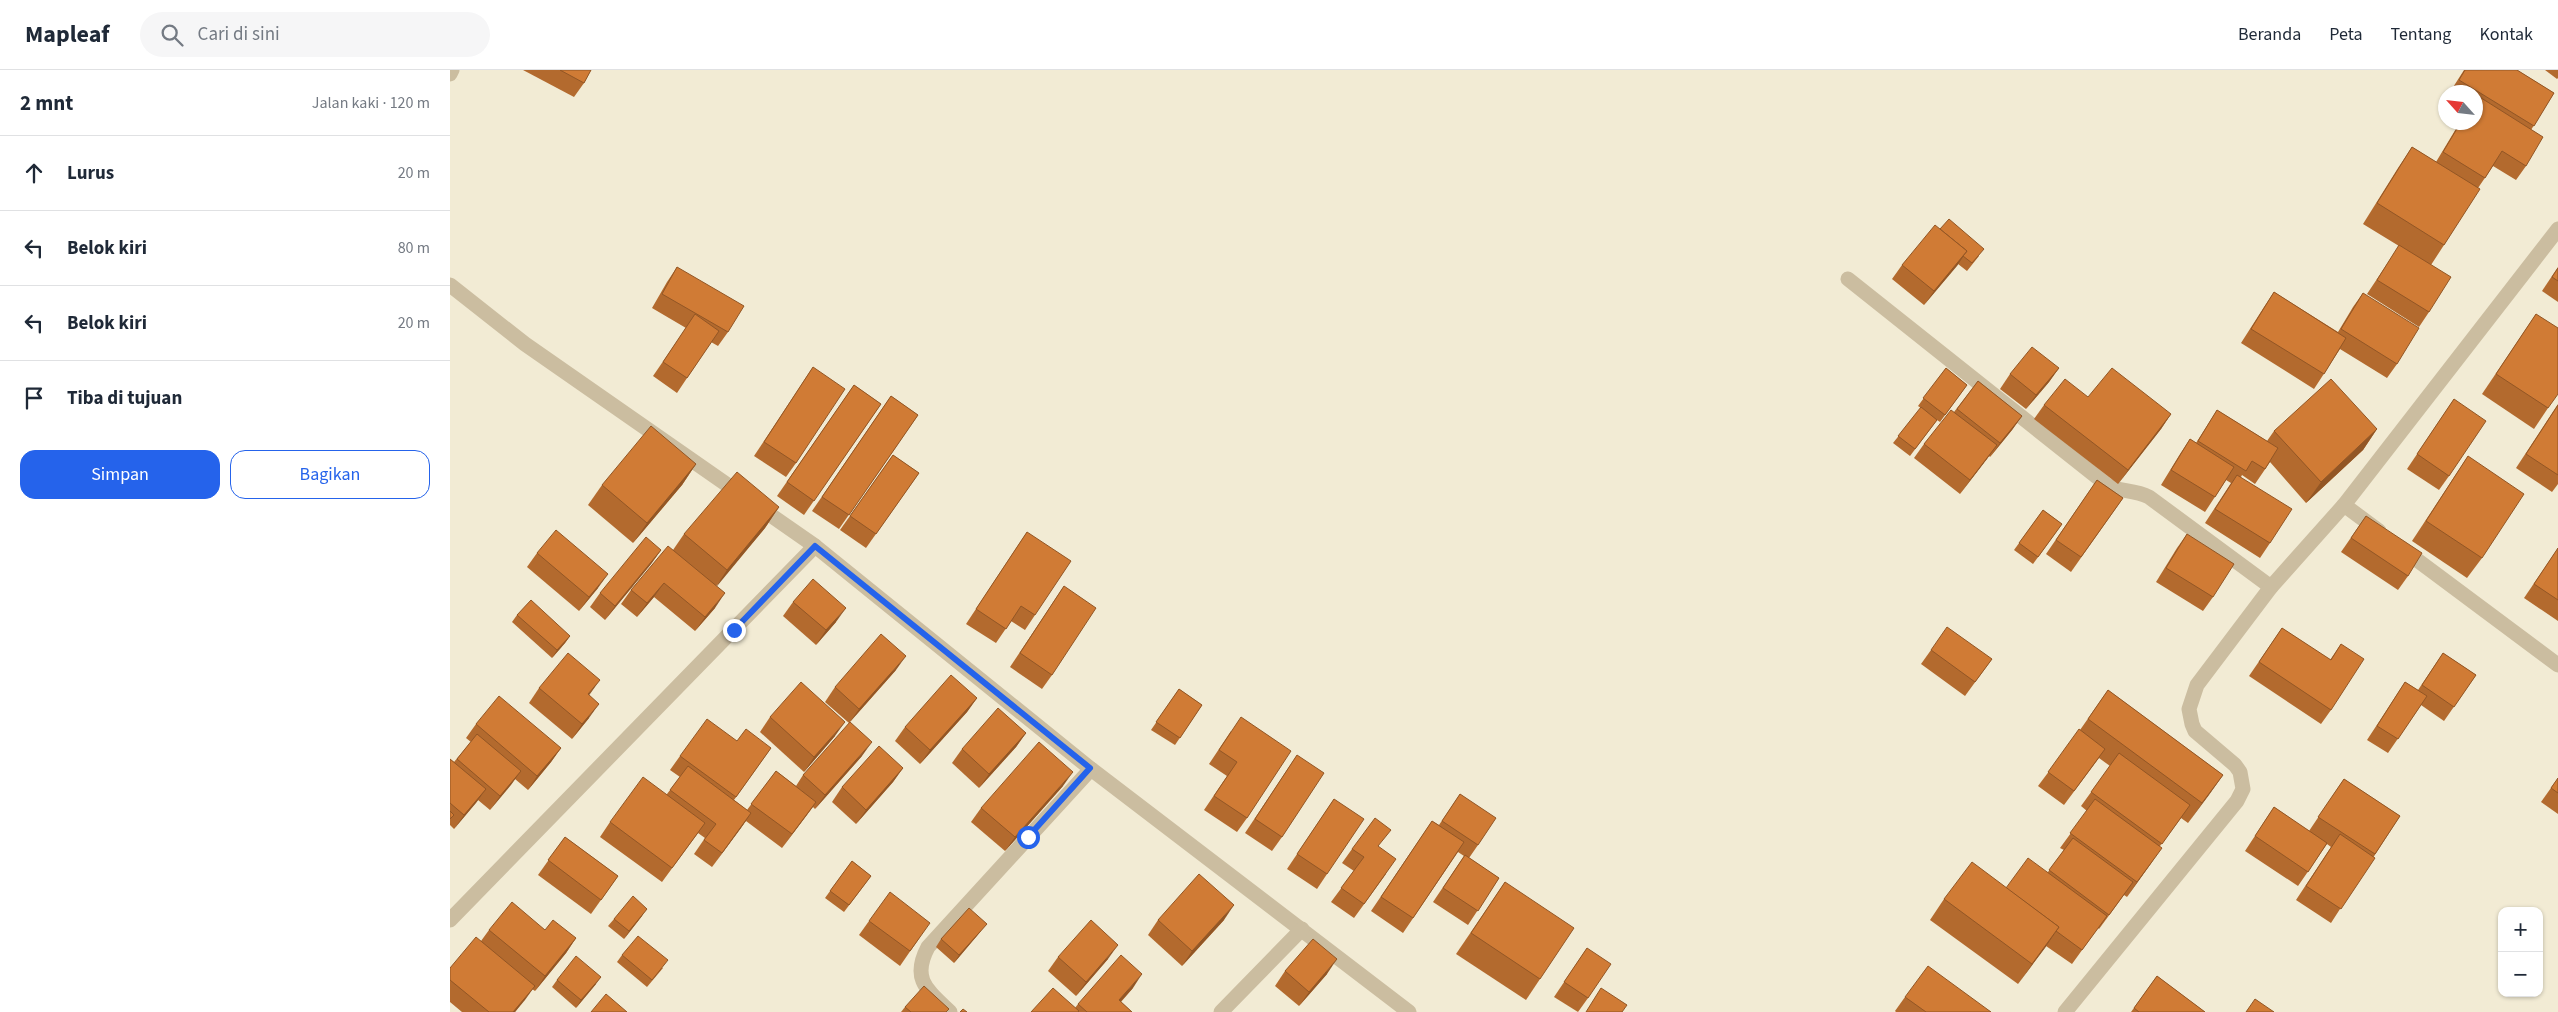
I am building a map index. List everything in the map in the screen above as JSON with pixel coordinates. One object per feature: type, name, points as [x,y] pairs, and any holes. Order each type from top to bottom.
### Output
[{"type":"street","points":[[450,74],[452,70]]},
{"type":"street","points":[[2065,1012],[2237,801],[2243,789],[2240,772],[2235,765],[2195,731],[2189,709],[2197,685],[2271,587],[2344,505],[2558,229]]},
{"type":"street","points":[[1848,279],[2107,485],[2112,488],[2130,489],[2149,497],[2271,587]]},
{"type":"street","points":[[450,285],[525,344],[815,546],[1090,768],[1408,1012]]},
{"type":"street","points":[[2344,505],[2558,665]]},
{"type":"street","points":[[450,920],[815,546]]},
{"type":"street","points":[[950,1012],[923,983],[920,966],[928,947],[1090,768]]},
{"type":"street","points":[[1221,1012],[1302,929]]},
{"type":"building","points":[[560,70],[591,70],[584,83]]},
{"type":"building","points":[[2465,70],[2517,70],[2554,93],[2534,126],[2483,95],[2483,85],[2467,85],[2459,80]]},
{"type":"building","points":[[2483,99],[2543,137],[2526,166],[2502,151],[2485,178],[2443,152],[2456,130],[2483,130]]},
{"type":"building","points":[[2412,147],[2480,189],[2444,245],[2377,203]]},
{"type":"building","points":[[1949,219],[1984,249],[1972,263],[1963,256],[1967,251],[1940,229]]},
{"type":"building","points":[[1935,225],[1967,251],[1934,291],[1902,265]]},
{"type":"building","points":[[2399,245],[2451,277],[2429,312],[2377,280]]},
{"type":"building","points":[[677,267],[744,306],[728,332],[662,294]]},
{"type":"building","points":[[2558,268],[2558,281],[2552,277]]},
{"type":"building","points":[[2274,292],[2346,338],[2324,374],[2251,329]]},
{"type":"building","points":[[2363,293],[2419,328],[2397,364],[2341,329]]},
{"type":"building","points":[[695,314],[719,331],[687,378],[663,362]]},
{"type":"building","points":[[2536,314],[2558,328],[2558,394],[2548,408],[2496,374]]},
{"type":"building","points":[[2032,347],[2059,368],[2036,395],[2010,374]]},
{"type":"building","points":[[813,367],[845,389],[796,463],[764,442]]},
{"type":"building","points":[[1946,368],[1967,385],[1945,415],[1923,398]]},
{"type":"building","points":[[2112,368],[2171,414],[2128,470],[2044,405],[2065,379],[2088,397]]},
{"type":"building","points":[[2331,379],[2377,429],[2321,482],[2274,431]]},
{"type":"building","points":[[1978,381],[2022,416],[2000,443],[1957,409]]},
{"type":"building","points":[[854,385],[881,404],[814,501],[787,482]]},
{"type":"building","points":[[891,396],[918,415],[849,515],[822,497]]},
{"type":"building","points":[[2454,399],[2486,421],[2449,476],[2417,454]]},
{"type":"building","points":[[2558,405],[2558,475],[2526,454]]},
{"type":"building","points":[[1921,407],[1937,420],[1915,449],[1898,436]]},
{"type":"building","points":[[1951,410],[1997,445],[1970,480],[1924,444]]},
{"type":"building","points":[[2217,410],[2278,448],[2265,469],[2252,461],[2246,471],[2198,441]]},
{"type":"building","points":[[651,426],[696,464],[647,523],[602,485]]},
{"type":"building","points":[[2190,439],[2234,467],[2215,497],[2171,470]]},
{"type":"building","points":[[893,455],[919,473],[876,534],[850,516]]},
{"type":"building","points":[[2468,456],[2524,494],[2482,558],[2426,521]]},
{"type":"building","points":[[737,472],[779,507],[727,570],[684,534]]},
{"type":"building","points":[[2237,475],[2292,509],[2270,543],[2215,509]]},
{"type":"building","points":[[2097,480],[2123,498],[2081,557],[2056,540]]},
{"type":"building","points":[[2043,510],[2062,524],[2038,557],[2019,543]]},
{"type":"building","points":[[2366,516],[2422,553],[2408,576],[2351,538]]},
{"type":"building","points":[[556,530],[608,574],[589,597],[537,553]]},
{"type":"building","points":[[1027,532],[1071,561],[1035,615],[1021,606],[1006,629],[976,609]]},
{"type":"building","points":[[2187,534],[2234,564],[2213,597],[2166,568]]},
{"type":"building","points":[[646,537],[661,550],[615,606],[600,593]]},
{"type":"building","points":[[668,546],[725,593],[705,617],[664,583],[647,603],[631,590]]},
{"type":"building","points":[[2558,548],[2558,600],[2534,584]]},
{"type":"building","points":[[813,579],[846,608],[826,630],[793,602]]},
{"type":"building","points":[[1064,586],[1096,608],[1052,675],[1020,653]]},
{"type":"building","points":[[531,600],[570,636],[557,650],[517,615]]},
{"type":"building","points":[[1947,627],[1992,659],[1975,682],[1931,650]]},
{"type":"building","points":[[2282,628],[2331,660],[2341,644],[2364,659],[2331,710],[2259,662]]},
{"type":"building","points":[[881,634],[906,656],[859,709],[835,687]]},
{"type":"building","points":[[568,653],[600,680],[588,694],[599,704],[582,724],[539,688]]},
{"type":"building","points":[[2443,653],[2476,675],[2454,707],[2422,685]]},
{"type":"building","points":[[951,675],[977,698],[930,750],[905,727]]},
{"type":"building","points":[[801,682],[845,722],[814,757],[770,717]]},
{"type":"building","points":[[2405,682],[2427,696],[2398,739],[2377,726]]},
{"type":"building","points":[[1179,689],[1202,705],[1180,738],[1156,722]]},
{"type":"building","points":[[2108,690],[2223,775],[2202,803],[2088,719]]},
{"type":"building","points":[[499,696],[561,748],[537,776],[476,724]]},
{"type":"building","points":[[998,708],[1026,733],[989,774],[962,749]]},
{"type":"building","points":[[1241,717],[1291,751],[1247,818],[1214,796],[1237,762],[1219,750]]},
{"type":"building","points":[[707,719],[737,741],[746,729],[771,748],[736,797],[680,756]]},
{"type":"building","points":[[850,722],[872,742],[825,795],[803,775]]},
{"type":"building","points":[[2079,729],[2105,749],[2074,791],[2048,772]]},
{"type":"building","points":[[477,734],[521,771],[500,796],[457,759]]},
{"type":"building","points":[[1039,742],[1073,772],[1015,837],[981,808]]},
{"type":"building","points":[[879,746],[903,768],[866,810],[842,787]]},
{"type":"building","points":[[2119,753],[2190,805],[2162,844],[2091,792]]},
{"type":"building","points":[[1297,755],[1324,773],[1282,837],[1255,819]]},
{"type":"building","points":[[450,759],[486,789],[464,815],[450,803]]},
{"type":"building","points":[[688,766],[751,813],[722,853],[704,840],[716,824],[670,790]]},
{"type":"building","points":[[776,771],[816,802],[792,834],[751,804]]},
{"type":"building","points":[[643,777],[705,823],[672,868],[610,822]]},
{"type":"building","points":[[2558,778],[2558,793],[2551,788]]},
{"type":"building","points":[[2344,779],[2400,816],[2375,854],[2318,817]]},
{"type":"building","points":[[1460,794],[1496,818],[1478,845],[1442,821]]},
{"type":"building","points":[[1334,799],[1364,819],[1327,874],[1297,854]]},
{"type":"building","points":[[2095,799],[2162,848],[2137,882],[2070,833]]},
{"type":"building","points":[[2274,807],[2327,843],[2308,872],[2255,836]]},
{"type":"building","points":[[450,811],[454,815],[450,819]]},
{"type":"building","points":[[1375,818],[1391,830],[1378,846],[1396,859],[1364,904],[1341,888],[1364,857],[1352,849]]},
{"type":"building","points":[[1432,821],[1464,842],[1413,918],[1381,897]]},
{"type":"building","points":[[2340,834],[2375,858],[2341,909],[2306,886]]},
{"type":"building","points":[[565,837],[618,876],[601,900],[548,860]]},
{"type":"building","points":[[2073,838],[2133,882],[2109,915],[2049,870]]},
{"type":"building","points":[[1465,855],[1499,878],[1478,911],[1443,888]]},
{"type":"building","points":[[2028,858],[2107,916],[2082,950],[2056,931],[2059,927],[2006,888]]},
{"type":"building","points":[[852,861],[871,876],[849,905],[830,891]]},
{"type":"building","points":[[1972,862],[2059,927],[2032,964],[1944,899]]},
{"type":"building","points":[[1199,874],[1234,905],[1192,951],[1158,920]]},
{"type":"building","points":[[1505,882],[1574,928],[1540,979],[1471,933]]},
{"type":"building","points":[[890,892],[930,923],[910,951],[869,921]]},
{"type":"building","points":[[633,896],[647,909],[629,931],[614,919]]},
{"type":"building","points":[[512,902],[545,930],[553,920],[576,938],[545,976],[489,930]]},
{"type":"building","points":[[969,908],[987,924],[959,955],[941,939]]},
{"type":"building","points":[[1091,920],[1118,945],[1086,982],[1058,957]]},
{"type":"building","points":[[638,936],[668,960],[652,980],[622,955]]},
{"type":"building","points":[[476,937],[535,986],[513,1012],[489,1012],[450,980],[450,968]]},
{"type":"building","points":[[1313,939],[1337,959],[1309,992],[1285,971]]},
{"type":"building","points":[[1587,948],[1611,964],[1588,998],[1564,982]]},
{"type":"building","points":[[1121,955],[1142,974],[1119,1000],[1132,1012],[1087,1012],[1078,1004]]},
{"type":"building","points":[[576,956],[601,977],[581,1000],[557,980]]},
{"type":"building","points":[[1928,966],[1991,1012],[1926,1012],[1905,997]]},
{"type":"building","points":[[2157,976],[2205,1012],[2139,1012],[2134,1008]]},
{"type":"building","points":[[924,986],[949,1009],[946,1012],[911,1012],[905,1007]]},
{"type":"building","points":[[1053,988],[1079,1011],[1031,1012]]},
{"type":"building","points":[[1601,988],[1627,1005],[1622,1012],[1586,1012]]},
{"type":"building","points":[[606,994],[627,1012],[591,1012]]},
{"type":"building","points":[[2255,999],[2274,1012],[2246,1012]]},
{"type":"route","points":[[734,630],[815,546],[1090,768],[1028,837]]}]
